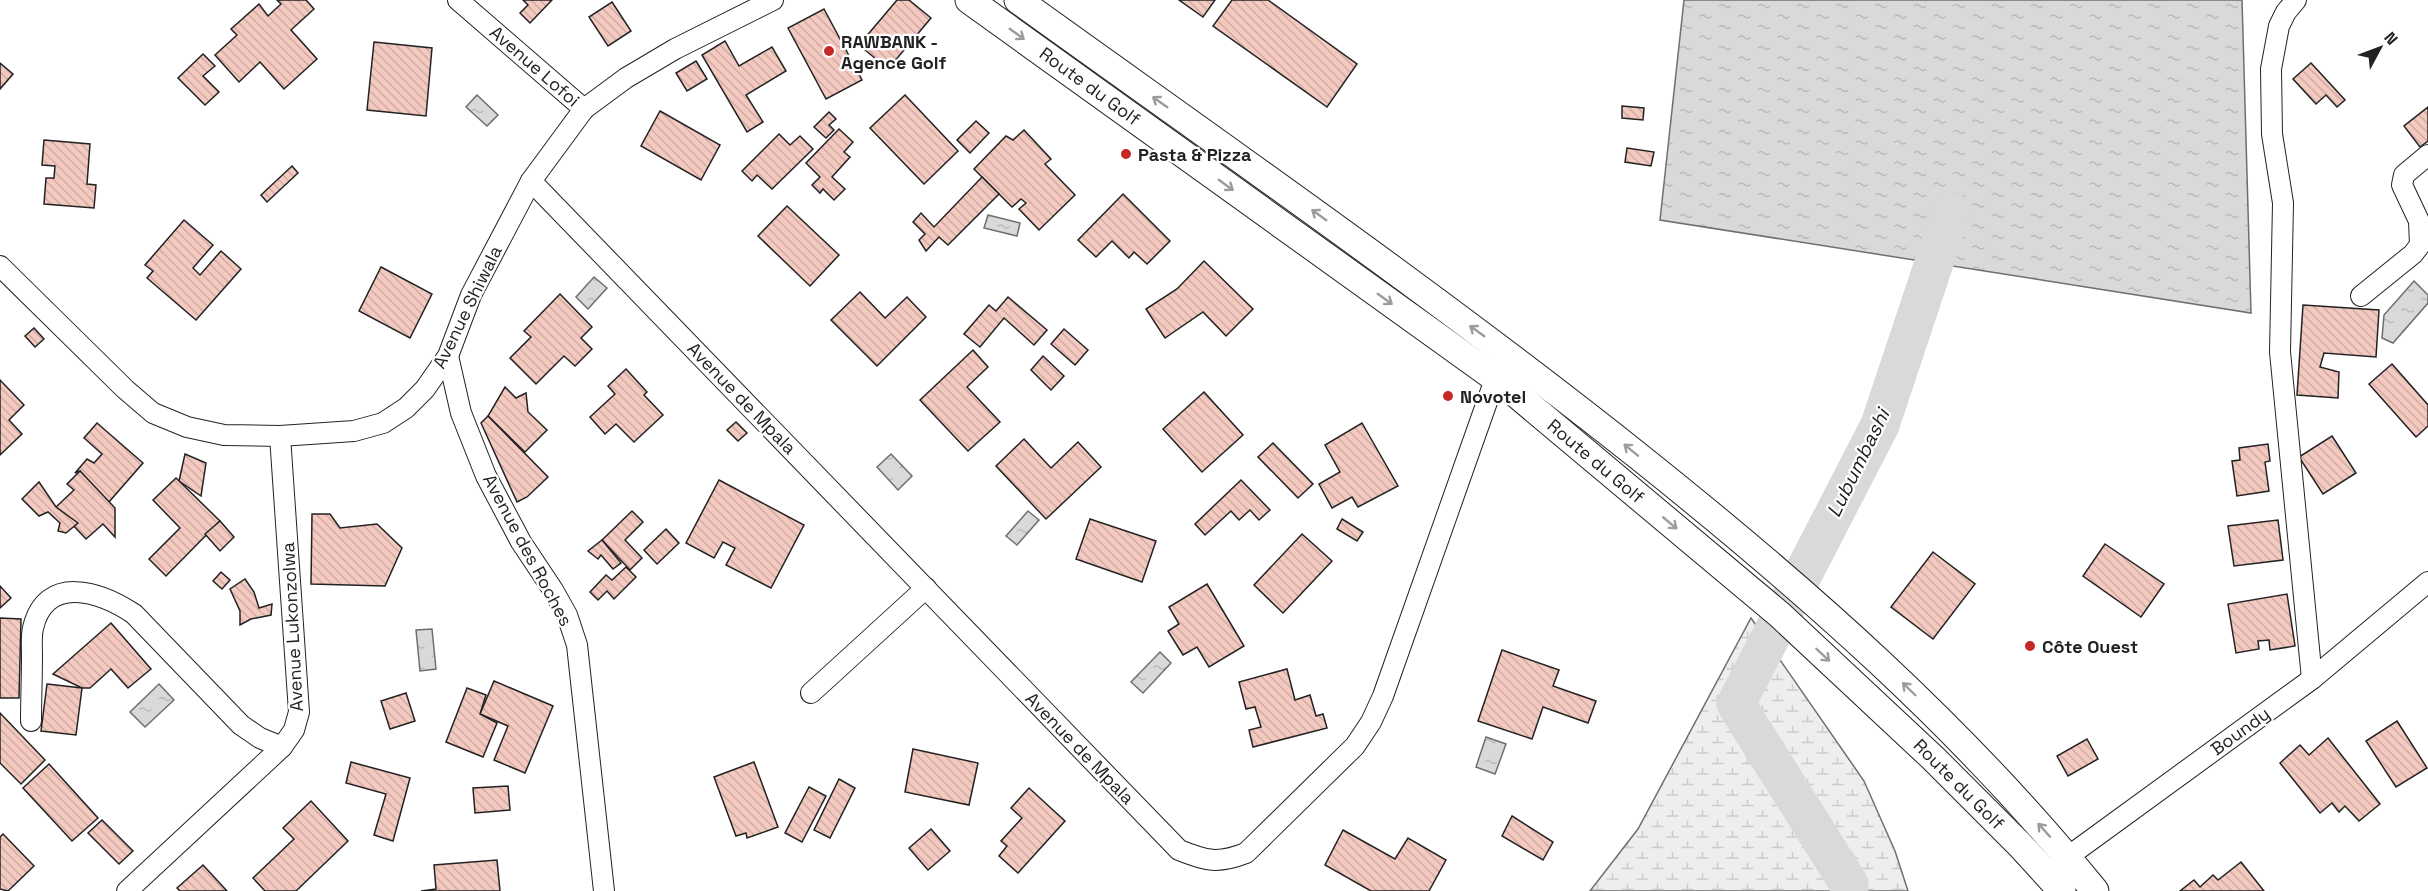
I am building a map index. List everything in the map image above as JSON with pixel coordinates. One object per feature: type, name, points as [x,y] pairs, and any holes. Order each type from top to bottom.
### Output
[{"type":"main road","points":[[1018,0],[1297,199],[1504,352],[1669,480],[1800,589],[1916,696],[2003,786],[2095,891]]},
{"type":"main road","name":"Route du Golf","points":[[986,5],[1495,378],[1780,615],[1933,758],[2054,882]]},
{"type":"street","name":"Avenue Lofoi","points":[[458,0],[584,109]]},
{"type":"street","name":"Avenue Shiwala","points":[[0,266],[124,390],[153,412],[187,427],[224,435],[280,436],[354,431],[383,423],[406,408],[425,389],[448,356],[471,295],[531,181],[584,109],[626,78],[675,49],[773,0]]},
{"type":"street","points":[[2296,0],[2286,12],[2279,26],[2271,69],[2272,134],[2283,203],[2280,352],[2312,679]]},
{"type":"street","points":[[2361,296],[2414,254],[2420,245],[2419,221],[2402,185],[2404,175],[2428,154]]},
{"type":"street","name":"Avenue de Mpala","points":[[531,181],[1179,850],[1205,861],[1228,860],[1246,853],[1355,746],[1371,722],[1383,696],[1504,352]]},
{"type":"street","name":"Avenue des Roches","points":[[448,356],[461,413],[486,476],[521,542],[567,615],[577,645],[604,891]]},
{"type":"street","name":"Avenue Lukonzolwa","points":[[127,891],[282,747],[294,730],[298,712],[280,436]]},
{"type":"street","name":"Boundy","points":[[2054,882],[2067,857],[2312,679],[2428,582]]},
{"type":"street","points":[[811,693],[926,588]]},
{"type":"street","points":[[31,721],[32,629],[45,603],[58,594],[71,591],[117,603],[134,614],[241,725],[260,738],[282,747]]},
{"type":"green space","points":[[1751,618],[1864,781],[1895,851],[1908,891],[1590,891],[1638,829]]},
{"type":"water","points":[[1684,0],[2242,0],[2251,313],[1660,220]]},
{"type":"water","points":[[477,95],[498,115],[487,126],[466,107]]},
{"type":"water","points":[[988,215],[1020,223],[1017,236],[984,228]]},
{"type":"water","points":[[594,277],[607,288],[588,309],[576,297]]},
{"type":"water","points":[[2414,281],[2428,295],[2428,303],[2393,343],[2382,338],[2384,315]]},
{"type":"water","points":[[891,454],[912,476],[898,490],[877,467]]},
{"type":"water","points":[[1028,511],[1039,520],[1017,545],[1006,536]]},
{"type":"water","points":[[432,629],[436,669],[420,671],[416,630]]},
{"type":"water","points":[[1160,652],[1171,663],[1143,693],[1131,682]]},
{"type":"water","points":[[159,684],[174,700],[145,727],[130,712]]},
{"type":"water","points":[[1486,737],[1506,744],[1495,774],[1476,767]]},
{"type":"building","points":[[277,0],[306,0],[314,9],[291,30],[317,59],[284,89],[260,62],[239,82],[215,55],[237,35],[231,29],[259,4],[268,16],[281,4]]},
{"type":"building","points":[[523,0],[552,0],[530,23],[520,13],[528,5]]},
{"type":"building","points":[[897,0],[909,0],[931,18],[888,69],[859,45]]},
{"type":"building","points":[[1179,0],[1215,0],[1203,17]]},
{"type":"building","points":[[1232,0],[1268,0],[1357,64],[1327,107],[1213,26]]},
{"type":"building","points":[[612,2],[631,31],[608,46],[589,17]]},
{"type":"building","points":[[824,9],[862,80],[826,99],[788,28]]},
{"type":"building","points":[[725,41],[739,66],[772,47],[786,71],[746,95],[763,122],[747,132],[702,55]]},
{"type":"building","points":[[374,42],[432,48],[426,116],[367,110]]},
{"type":"building","points":[[203,54],[215,66],[203,76],[219,92],[205,105],[178,78]]},
{"type":"building","points":[[696,61],[707,79],[687,91],[676,73]]},
{"type":"building","points":[[0,63],[13,74],[0,89]]},
{"type":"building","points":[[2311,63],[2345,100],[2337,107],[2326,95],[2316,104],[2293,79]]},
{"type":"building","points":[[905,95],[958,151],[924,184],[870,128]]},
{"type":"building","points":[[1622,106],[1644,108],[1643,120],[1622,118]]},
{"type":"building","points":[[2428,107],[2428,141],[2420,147],[2404,126]]},
{"type":"building","points":[[660,111],[720,145],[701,180],[641,146]]},
{"type":"building","points":[[829,112],[836,119],[829,125],[834,130],[826,138],[814,127]]},
{"type":"building","points":[[976,121],[989,133],[970,153],[957,140]]},
{"type":"building","points":[[839,129],[853,142],[844,152],[850,157],[832,177],[845,189],[834,200],[823,189],[820,193],[812,185],[820,177],[806,163]]},
{"type":"building","points":[[1024,130],[1051,159],[1045,164],[1075,195],[1039,230],[1019,209],[1026,203],[1021,199],[1012,207],[974,169],[1006,136],[1013,140]]},
{"type":"building","points":[[779,134],[790,145],[800,136],[813,149],[772,189],[757,175],[752,181],[742,171]]},
{"type":"building","points":[[44,140],[90,144],[87,184],[96,185],[94,208],[44,204],[46,178],[54,178],[55,166],[42,165]]},
{"type":"building","points":[[1627,148],[1654,152],[1651,166],[1625,162]]},
{"type":"building","points":[[292,166],[298,173],[267,202],[261,195]]},
{"type":"building","points":[[982,177],[999,194],[948,245],[939,237],[926,251],[919,240],[925,234],[913,222],[921,213],[934,227]]},
{"type":"building","points":[[1123,194],[1170,241],[1147,264],[1134,252],[1129,258],[1112,241],[1096,257],[1078,240]]},
{"type":"building","points":[[787,206],[839,255],[810,286],[758,236]]},
{"type":"building","points":[[184,220],[213,245],[193,268],[200,275],[221,251],[241,269],[196,320],[147,278],[153,271],[145,265]]},
{"type":"building","points":[[1204,261],[1253,309],[1226,336],[1203,312],[1165,338],[1146,309],[1177,289]]},
{"type":"building","points":[[381,267],[432,294],[410,338],[359,311]]},
{"type":"building","points":[[860,292],[885,318],[907,297],[926,317],[877,366],[831,320]]},
{"type":"building","points":[[560,294],[592,327],[581,338],[592,349],[575,366],[564,356],[536,384],[510,358],[531,337],[524,331]]},
{"type":"building","points":[[1008,297],[1047,330],[1034,345],[1004,318],[980,347],[964,334],[989,305],[996,311]]},
{"type":"building","points":[[2303,305],[2379,310],[2376,357],[2324,353],[2320,367],[2339,372],[2338,398],[2297,395]]},
{"type":"building","points":[[34,328],[44,339],[35,347],[25,336]]},
{"type":"building","points":[[1064,329],[1088,350],[1075,365],[1051,344]]},
{"type":"building","points":[[973,350],[988,367],[967,387],[1000,422],[968,451],[920,400]]},
{"type":"building","points":[[1043,356],[1064,376],[1051,390],[1031,370]]},
{"type":"building","points":[[2392,364],[2428,405],[2428,426],[2416,437],[2369,384]]},
{"type":"building","points":[[626,369],[647,392],[644,395],[663,415],[634,442],[616,424],[605,434],[590,417],[615,394],[608,386]]},
{"type":"building","points":[[0,380],[24,405],[9,420],[22,434],[0,455]]},
{"type":"building","points":[[505,387],[516,398],[526,393],[528,412],[547,430],[525,452],[488,416]]},
{"type":"building","points":[[1204,392],[1243,435],[1202,472],[1163,429]]},
{"type":"building","points":[[488,416],[548,477],[527,497],[517,502],[481,423]]},
{"type":"building","points":[[736,422],[747,433],[738,441],[727,430]]},
{"type":"building","points":[[97,423],[143,463],[108,503],[80,471],[75,473],[87,459],[94,463],[102,454],[84,438]]},
{"type":"building","points":[[1362,423],[1398,486],[1358,507],[1352,497],[1332,508],[1319,484],[1340,472],[1325,445]]},
{"type":"building","points":[[2332,436],[2356,473],[2323,494],[2299,457]]},
{"type":"building","points":[[1024,439],[1051,468],[1078,442],[1101,467],[1046,519],[996,466]]},
{"type":"building","points":[[1273,443],[1313,484],[1298,498],[1258,457]]},
{"type":"building","points":[[2268,444],[2270,461],[2265,462],[2269,491],[2237,496],[2232,461],[2240,460],[2239,448]]},
{"type":"building","points":[[185,454],[206,463],[201,496],[179,481]]},
{"type":"building","points":[[80,471],[115,508],[115,537],[103,524],[86,539],[56,507],[74,490],[67,484]]},
{"type":"building","points":[[176,478],[220,521],[166,576],[149,559],[180,528],[153,500]]},
{"type":"building","points":[[719,480],[804,525],[771,588],[726,565],[735,548],[723,542],[714,558],[686,543]]},
{"type":"building","points":[[1241,480],[1270,510],[1259,520],[1250,510],[1239,520],[1231,511],[1205,535],[1195,524]]},
{"type":"building","points":[[39,482],[56,507],[78,523],[66,533],[58,531],[60,523],[48,512],[39,516],[22,499]]},
{"type":"building","points":[[632,511],[643,522],[625,540],[642,558],[630,570],[602,540]]},
{"type":"building","points":[[312,514],[330,514],[340,528],[377,524],[402,548],[385,586],[311,584]]},
{"type":"building","points":[[1090,519],[1156,541],[1142,582],[1076,559]]},
{"type":"building","points":[[1342,519],[1363,532],[1357,541],[1337,529]]},
{"type":"building","points":[[2278,520],[2283,560],[2234,566],[2228,526]]},
{"type":"building","points":[[220,521],[234,537],[220,551],[205,534]]},
{"type":"building","points":[[666,529],[679,543],[657,564],[644,550]]},
{"type":"building","points":[[1302,534],[1332,561],[1283,613],[1254,585]]},
{"type":"building","points":[[602,540],[621,563],[613,569],[601,555],[598,559],[588,551]]},
{"type":"building","points":[[2105,544],[2164,584],[2141,617],[2083,576]]},
{"type":"building","points":[[1933,552],[1975,584],[1933,639],[1891,607]]},
{"type":"building","points":[[626,567],[636,577],[614,599],[607,591],[598,600],[590,592],[606,575],[612,580]]},
{"type":"building","points":[[221,572],[230,580],[222,589],[213,581]]},
{"type":"building","points":[[245,579],[254,592],[259,608],[272,604],[271,615],[251,619],[240,625],[240,611],[230,589]]},
{"type":"building","points":[[1207,584],[1244,646],[1209,667],[1197,647],[1183,655],[1168,631],[1179,624],[1169,607]]},
{"type":"building","points":[[0,586],[11,598],[0,608]]},
{"type":"building","points":[[2287,594],[2295,646],[2270,650],[2269,640],[2258,641],[2259,649],[2236,653],[2228,604]]},
{"type":"building","points":[[0,618],[21,619],[19,698],[0,698]]},
{"type":"building","points":[[111,623],[151,669],[128,688],[111,669],[90,688],[82,688],[53,674]]},
{"type":"building","points":[[1502,650],[1559,670],[1553,686],[1596,701],[1588,723],[1543,707],[1532,739],[1478,721]]},
{"type":"building","points":[[1287,669],[1295,700],[1310,695],[1316,716],[1323,714],[1327,728],[1253,747],[1249,730],[1261,727],[1255,707],[1246,709],[1239,682]]},
{"type":"building","points":[[494,681],[553,706],[525,773],[494,760],[508,726],[480,714]]},
{"type":"building","points":[[47,684],[82,688],[76,735],[41,731]]},
{"type":"building","points":[[467,688],[486,695],[480,714],[497,723],[483,757],[446,742]]},
{"type":"building","points":[[406,693],[415,721],[390,729],[381,701]]},
{"type":"building","points":[[0,713],[45,760],[21,784],[0,763]]},
{"type":"building","points":[[2397,721],[2427,768],[2396,787],[2366,741]]},
{"type":"building","points":[[2328,738],[2380,804],[2359,821],[2345,806],[2339,812],[2332,803],[2320,813],[2280,763],[2300,745],[2309,755]]},
{"type":"building","points":[[2087,739],[2098,759],[2068,776],[2057,756]]},
{"type":"building","points":[[913,749],[978,763],[969,805],[905,792]]},
{"type":"building","points":[[351,762],[410,778],[393,841],[374,835],[386,794],[346,783]]},
{"type":"building","points":[[754,762],[778,827],[747,838],[746,833],[736,836],[714,777]]},
{"type":"building","points":[[49,764],[98,818],[72,841],[23,788]]},
{"type":"building","points":[[839,779],[855,788],[830,838],[814,830]]},
{"type":"building","points":[[508,786],[510,810],[475,813],[473,788]]},
{"type":"building","points":[[809,787],[826,796],[802,842],[785,833]]},
{"type":"building","points":[[1029,788],[1065,821],[1018,873],[999,856],[1007,846],[1001,841],[1022,818],[1011,808]]},
{"type":"building","points":[[311,801],[348,841],[296,891],[265,891],[253,878],[294,839],[283,828]]},
{"type":"building","points":[[1512,816],[1553,842],[1543,860],[1502,836]]},
{"type":"building","points":[[102,820],[133,851],[119,864],[88,833]]},
{"type":"building","points":[[931,829],[950,851],[928,870],[909,848]]},
{"type":"building","points":[[1343,830],[1395,859],[1408,838],[1446,860],[1429,891],[1371,891],[1325,865]]},
{"type":"building","points":[[3,834],[34,866],[8,891],[0,889],[0,837]]},
{"type":"building","points":[[497,860],[500,891],[421,891],[436,889],[434,865]]},
{"type":"building","points":[[2241,862],[2264,891],[2180,891],[2194,880],[2200,887],[2213,875],[2218,880]]},
{"type":"building","points":[[203,865],[227,891],[180,891],[177,888]]},
{"type":"waterway","name":"Lubumbashi","points":[[1849,891],[1849,884],[1736,704],[1880,425],[1951,212]]},
{"type":"place","name":"RAWBANK - Agence Golf","points":[[829,51]]},
{"type":"place","name":"Pasta & Pizza","points":[[1126,154]]},
{"type":"place","name":"Novotel","points":[[1448,396]]},
{"type":"place","name":"Côte Ouest","points":[[2030,646]]}]
